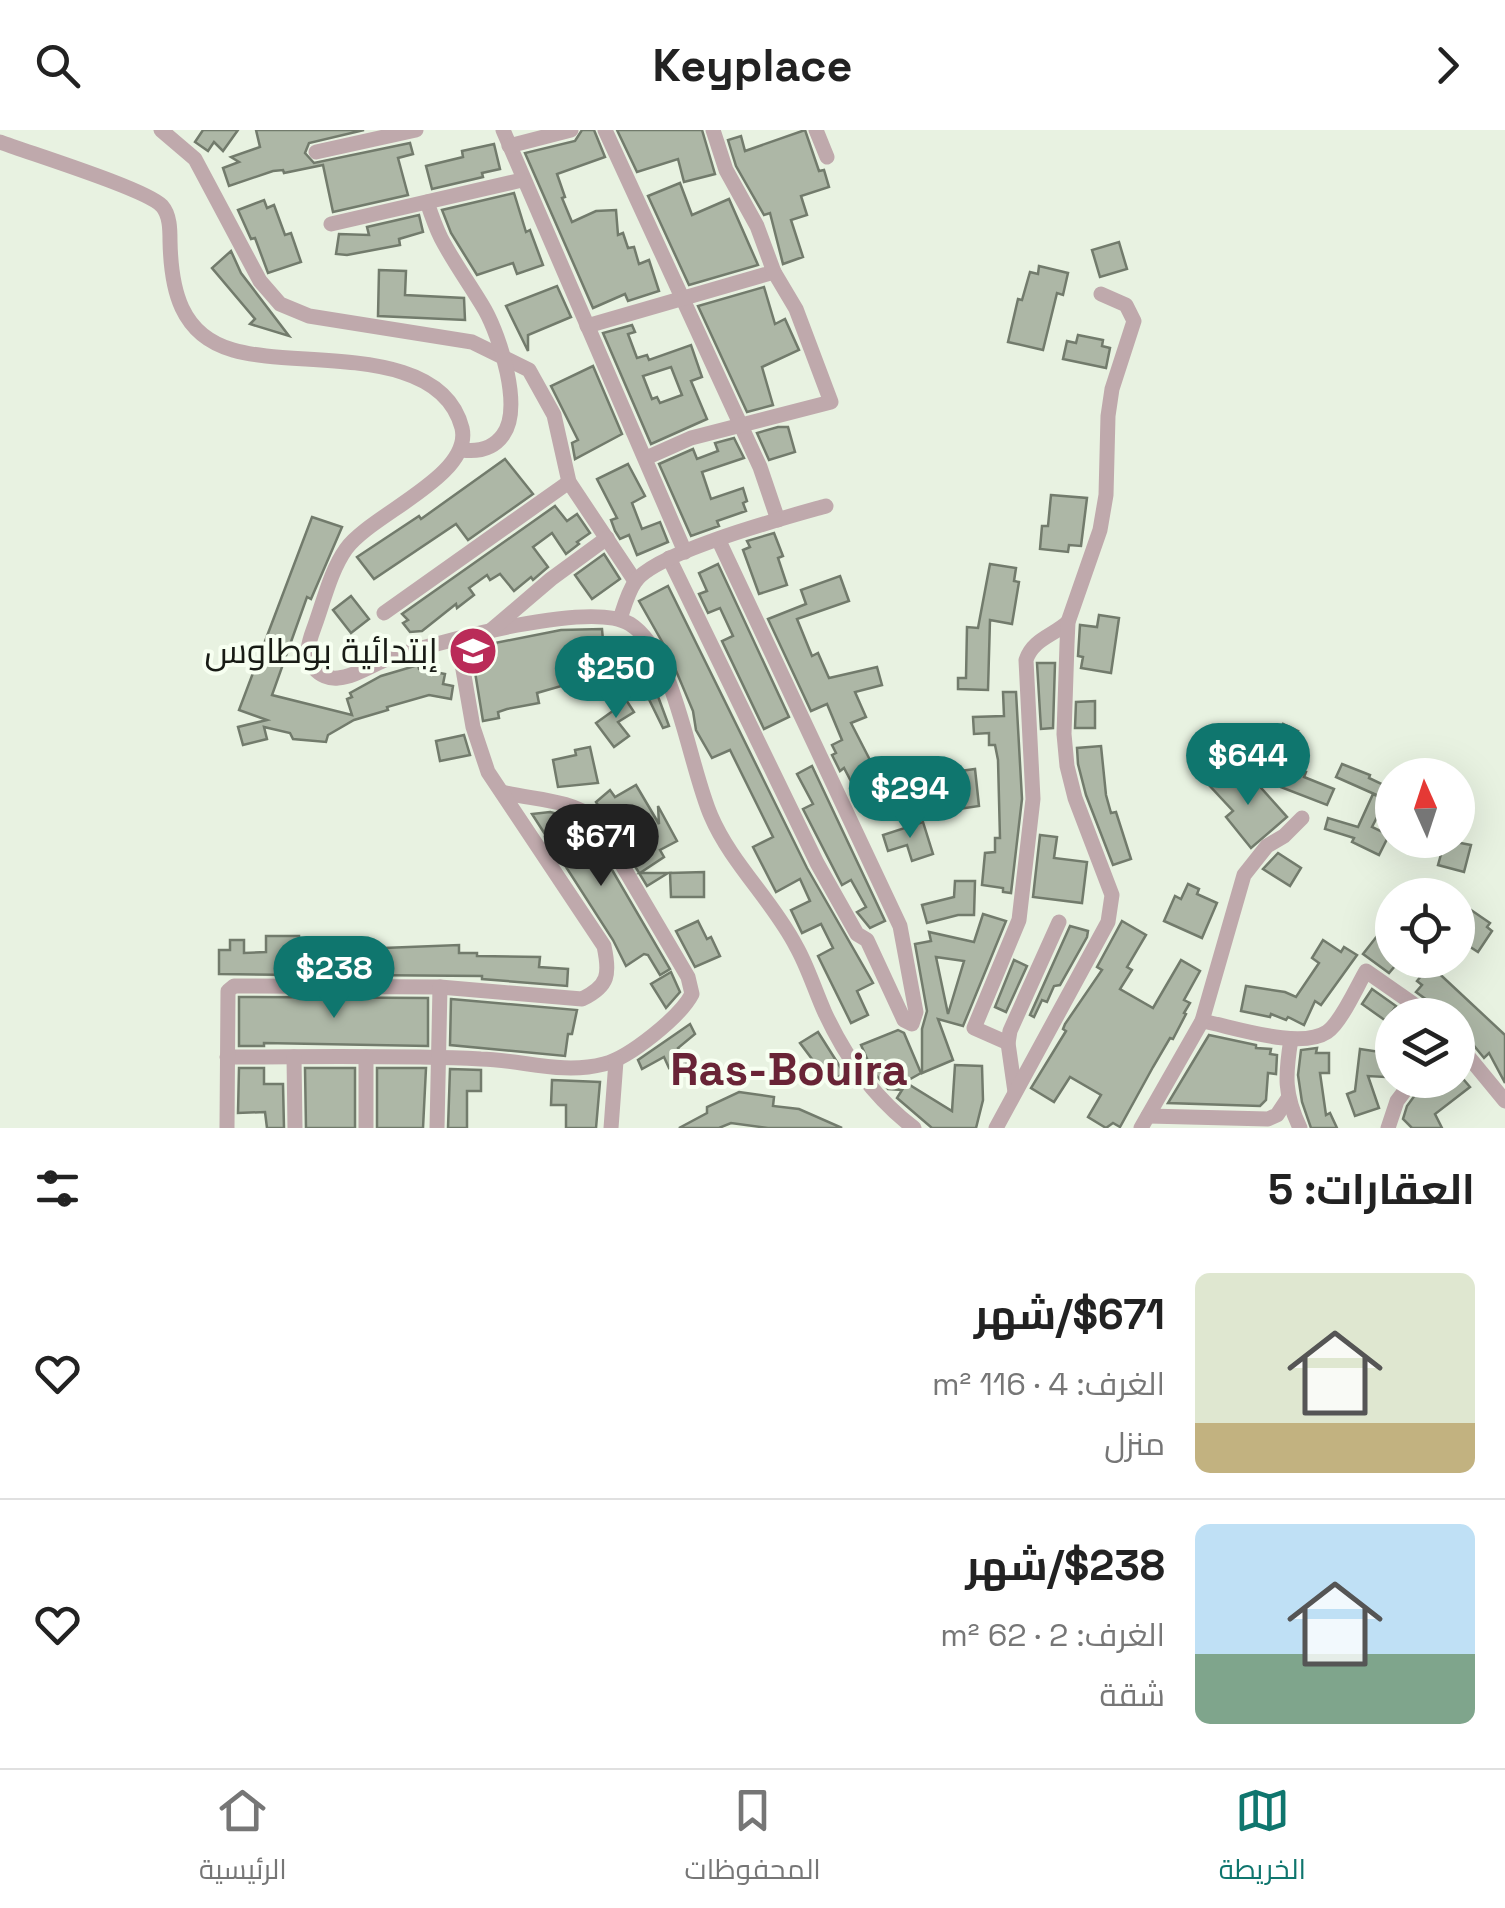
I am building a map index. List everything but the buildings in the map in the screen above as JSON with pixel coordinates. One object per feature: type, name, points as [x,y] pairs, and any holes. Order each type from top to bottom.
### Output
[{"type":"street","points":[[161,130],[195,159],[260,281],[280,304],[309,316],[472,342],[521,363],[542,386],[554,414],[569,482],[636,581]]},
{"type":"street","points":[[316,152],[416,130]]},
{"type":"street","points":[[503,130],[685,552]]},
{"type":"street","points":[[509,146],[571,130]]},
{"type":"street","points":[[605,130],[760,467],[778,520]]},
{"type":"street","points":[[646,458],[691,438],[831,402],[796,309],[774,272],[757,226],[726,170],[713,130]]},
{"type":"street","points":[[816,130],[827,157]]},
{"type":"street","points":[[0,142],[140,193],[162,206],[170,224],[170,272],[177,300],[200,334],[233,350],[382,367],[416,375],[440,392],[462,429],[462,450],[425,487]]},
{"type":"street","points":[[331,224],[522,180]]},
{"type":"street","points":[[426,202],[440,236],[487,314],[502,357],[512,408],[507,430],[497,443],[425,487],[344,551],[308,645],[309,659],[322,674],[342,678],[398,655],[580,616],[620,618],[647,638],[658,656],[714,822],[796,944],[845,1050],[866,1083],[914,1128]]},
{"type":"street","points":[[586,326],[774,272]]},
{"type":"street","points":[[996,1128],[1113,907],[1108,883],[1075,798],[1064,734],[1068,622],[1100,530],[1112,389],[1134,321],[1126,305],[1101,294]]},
{"type":"street","points":[[462,450],[487,448]]},
{"type":"street","points":[[384,613],[569,482]]},
{"type":"street","points":[[620,618],[636,581],[654,565],[826,506]]},
{"type":"street","points":[[487,634],[607,538]]},
{"type":"street","points":[[669,558],[817,863],[857,934],[867,940],[904,1020],[913,1024],[916,1012],[900,926],[719,541]]},
{"type":"street","points":[[1008,1043],[974,1028],[1019,920],[1033,799],[1026,660],[1036,643],[1068,622]]},
{"type":"street","points":[[227,1128],[228,991],[234,986],[440,987],[582,999],[598,991],[607,978],[604,946],[502,792],[480,752],[458,641]]},
{"type":"street","points":[[227,1057],[439,1057],[492,1059],[558,1069],[616,1061],[684,1010],[692,994],[688,977],[595,819],[568,805],[502,792]]},
{"type":"street","points":[[1287,1100],[1277,1115],[1268,1119],[1216,1124],[1145,1122],[1202,1020],[1244,875],[1267,846],[1302,818]]},
{"type":"street","points":[[1016,1092],[1008,1043],[1010,1031],[1059,922]]},
{"type":"street","points":[[1202,1020],[1291,1039],[1316,1037],[1331,1030],[1366,971],[1405,998]]},
{"type":"street","points":[[436,1128],[440,987]]},
{"type":"street","points":[[1291,1039],[1287,1100],[1300,1128]]},
{"type":"street","points":[[294,1057],[296,1128]]},
{"type":"street","points":[[366,1057],[366,1128]]},
{"type":"street","points":[[611,1128],[616,1061]]},
{"type":"street","points":[[1475,1065],[1505,1101]]},
{"type":"street","points":[[1389,1128],[1398,1098]]},
{"type":"place","name":"إبتدائية بوطاوس","points":[[473,651]]},
{"type":"district","name":"Ras-Bouira","points":[[789,1069]]}]
